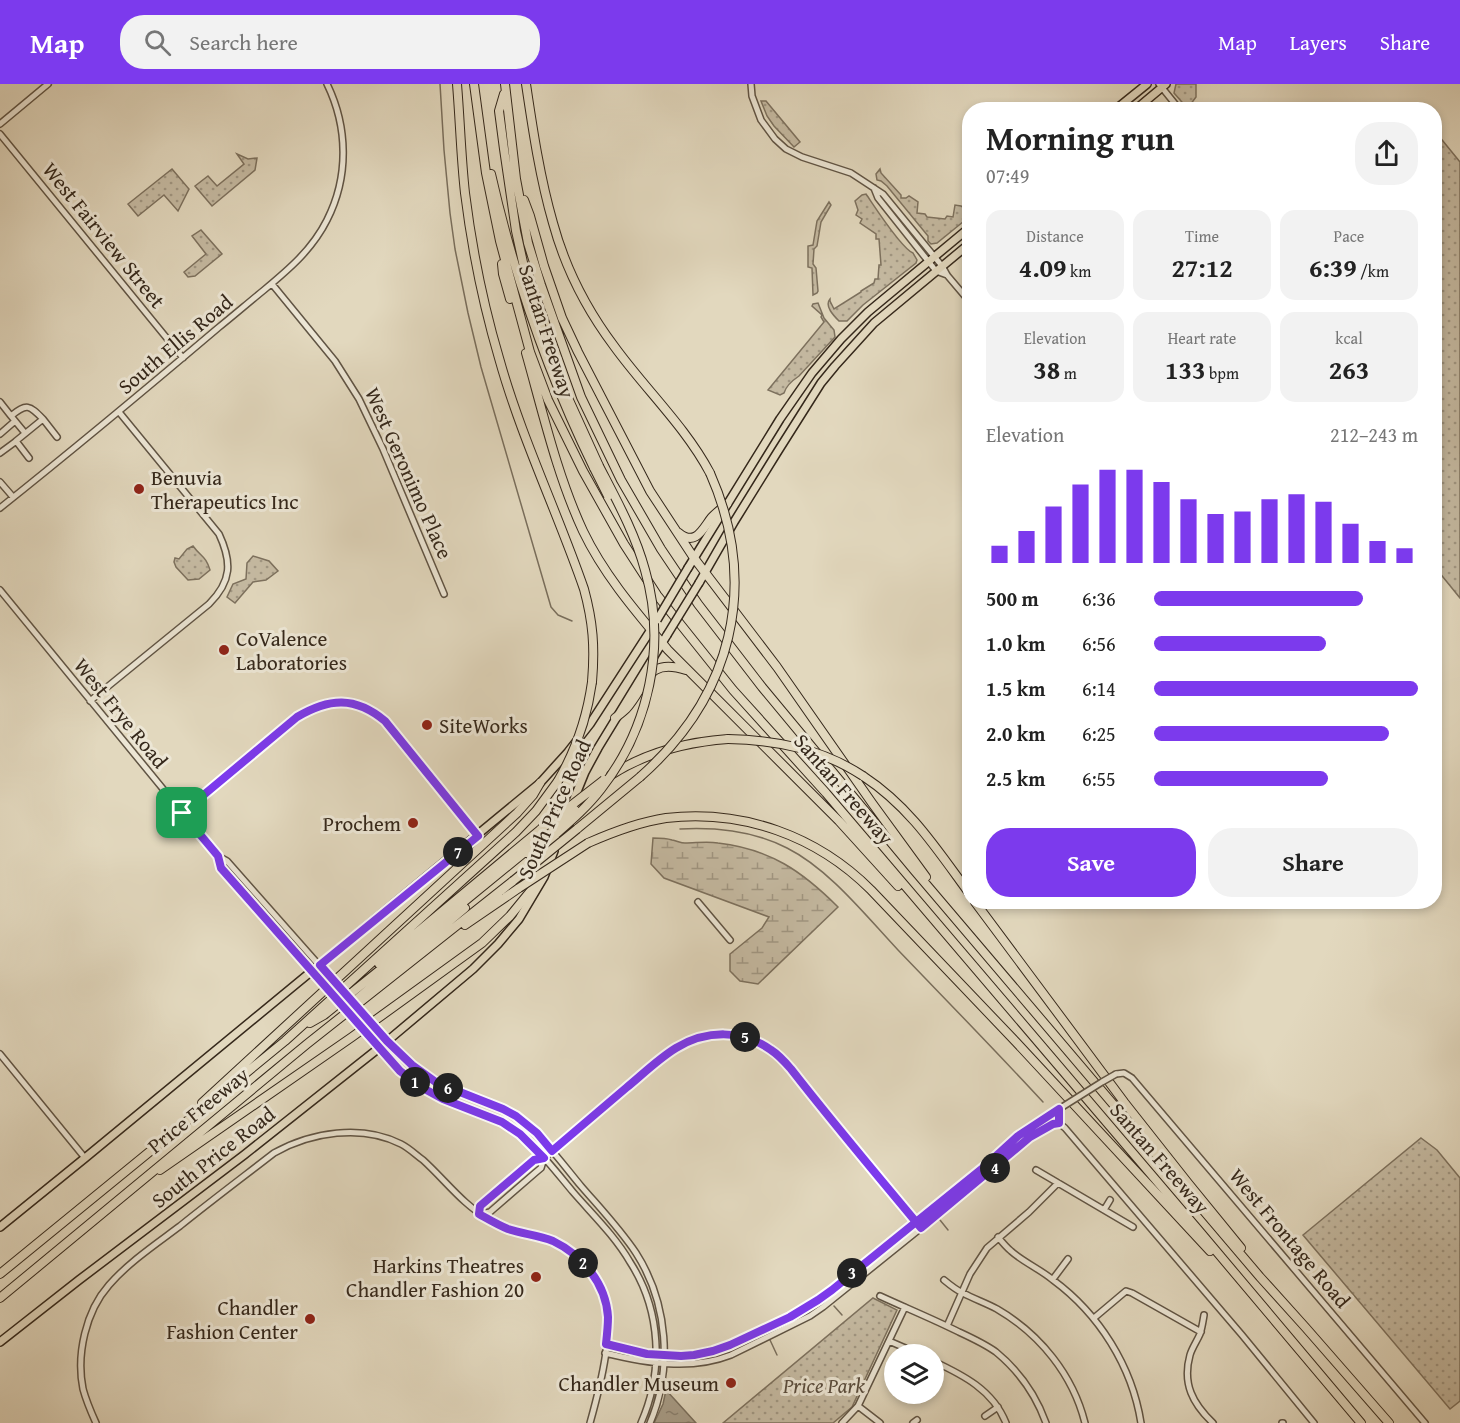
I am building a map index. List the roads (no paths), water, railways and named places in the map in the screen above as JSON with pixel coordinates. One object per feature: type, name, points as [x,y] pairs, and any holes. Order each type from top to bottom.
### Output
[{"type":"highway","points":[[296,1031],[536,812],[558,781],[578,742],[592,682],[593,636],[584,588],[502,368],[481,288],[466,196],[458,84]]},
{"type":"highway","name":"Santan Freeway","points":[[474,84],[486,173],[500,241],[530,352],[548,400],[583,471],[657,595],[733,690],[826,794],[1361,1423]]},
{"type":"highway","points":[[422,954],[577,829],[668,751],[686,729],[713,684],[729,634],[733,606],[733,552],[728,523],[710,473],[686,434],[614,346],[577,283],[553,226],[544,190],[526,84]]},
{"type":"highway","points":[[308,1044],[324,1026],[554,832],[578,808],[607,774],[622,749],[644,690],[649,657],[649,614],[641,571],[556,370],[526,277],[512,209],[499,111],[505,87]]},
{"type":"highway","name":"Santan Freeway","points":[[505,87],[516,179],[531,253],[553,322],[581,397],[621,480],[676,573],[755,677],[914,870],[1215,1225],[1389,1423]]},
{"type":"highway","points":[[482,141],[514,264],[542,347],[557,388],[597,467]]},
{"type":"highway","points":[[516,179],[530,216],[553,293],[574,344],[638,469],[694,558],[777,667],[955,917]]},
{"type":"highway","points":[[500,241],[503,274],[555,458],[572,506],[596,554],[662,643],[839,821],[961,954]]},
{"type":"highway","points":[[674,528],[684,537],[698,535],[727,504]]},
{"type":"highway","points":[[615,718],[626,708],[645,679],[657,669],[667,666],[689,672]]},
{"type":"highway","points":[[296,1031],[325,1010],[541,830],[608,778],[627,765],[656,753],[689,744],[729,739],[762,740],[796,746],[837,761],[888,794],[910,815],[962,884]]},
{"type":"highway","points":[[144,1155],[517,813],[540,783]]},
{"type":"highway","points":[[422,954],[588,843],[629,827],[667,818],[711,817],[773,828],[803,840],[835,859],[871,890],[1248,1290]]},
{"type":"highway","points":[[133,1187],[179,1158],[482,943],[510,916],[532,888],[566,819]]},
{"type":"highway","points":[[296,1031],[324,1015],[554,832]]},
{"type":"highway","points":[[980,909],[1160,1148],[1306,1328]]},
{"type":"highway","name":"Price Freeway","points":[[0,1298],[308,1044],[422,954]]},
{"type":"highway","name":"Price Freeway","points":[[0,1274],[296,1031]]},
{"type":"main road","points":[[1125,102],[1147,84]]},
{"type":"main road","points":[[1144,102],[1162,85]]},
{"type":"main road","name":"South Price Road","points":[[0,1227],[540,783],[590,724],[651,630],[780,419],[812,373],[866,313],[962,234]]},
{"type":"main road","name":"South Price Road","points":[[0,1342],[244,1155],[376,1045],[473,969],[506,936],[544,877],[585,772],[615,718],[821,383],[872,326],[962,250]]},
{"type":"street","points":[[0,124],[48,84]]},
{"type":"street","name":"South Ellis Road","points":[[0,508],[272,284],[295,264],[317,238],[334,206],[341,181],[343,162],[342,129],[338,111],[327,84]]},
{"type":"street","points":[[751,84],[752,96],[761,120],[767,130],[786,149],[802,157],[851,173],[883,194],[931,259],[962,293]]},
{"type":"street","points":[[1162,85],[1174,102]]},
{"type":"street","name":"West Fairview Street","points":[[0,134],[183,358]]},
{"type":"street","name":"West Geronimo Place","points":[[272,284],[335,361],[359,399],[383,449],[444,594]]},
{"type":"street","points":[[0,402],[25,434]]},
{"type":"street","points":[[0,434],[19,410],[27,406],[32,407],[57,437]]},
{"type":"street","points":[[90,701],[209,604],[218,595],[228,572],[226,550],[219,534],[119,412]]},
{"type":"street","points":[[0,453],[43,419]]},
{"type":"street","points":[[16,441],[29,458]]},
{"type":"street","points":[[0,482],[13,497]]},
{"type":"street","name":"West Frye Road","points":[[0,590],[218,856],[227,861],[384,1039],[412,1065],[437,1083],[516,1116],[537,1133],[615,1226],[640,1261],[651,1284],[663,1330],[664,1359],[658,1398],[650,1423]]},
{"type":"street","points":[[182,813],[297,717],[313,708],[330,703],[350,702],[369,709],[385,721],[478,836]]},
{"type":"street","name":"West Frye Road","points":[[218,856],[221,868],[400,1071],[421,1087],[443,1099],[502,1122],[520,1134],[544,1158],[615,1241],[634,1269],[645,1292],[655,1334],[656,1359],[651,1395],[641,1423]]},
{"type":"street","points":[[698,902],[730,940]]},
{"type":"street","points":[[271,924],[278,918]]},
{"type":"street","points":[[479,1214],[480,1206],[534,1160],[544,1158],[676,1047],[704,1036],[723,1034],[741,1036],[774,1052],[791,1069],[921,1228]]},
{"type":"street","points":[[0,1054],[85,1158]]},
{"type":"street","name":"West Frontage Road","points":[[1059,1109],[1116,1074],[1129,1075],[1425,1423]]},
{"type":"street","points":[[1059,1109],[1059,1123]]},
{"type":"street","points":[[664,1359],[720,1349],[790,1317],[818,1300],[984,1167],[1018,1136],[1059,1109]]},
{"type":"street","points":[[605,1353],[705,1363],[717,1360],[810,1316],[1030,1137],[1059,1123],[1226,1316],[1314,1423]]},
{"type":"street","points":[[96,1423],[83,1389],[81,1365],[88,1323],[108,1286],[135,1260],[260,1163],[285,1147],[306,1138],[339,1133],[369,1135],[400,1144],[424,1162],[479,1214],[507,1228],[552,1241],[574,1254],[587,1266],[602,1290],[608,1315],[601,1383],[590,1423]]},
{"type":"street","points":[[479,1214],[490,1212],[541,1168],[544,1158]]},
{"type":"street","points":[[1036,1170],[1133,1227]]},
{"type":"street","points":[[947,1326],[979,1259],[987,1248],[1029,1212],[1058,1183]]},
{"type":"street","points":[[1104,1210],[1110,1200]]},
{"type":"street","points":[[998,1237],[1011,1251],[1070,1293],[1094,1318],[1122,1363],[1141,1423]]},
{"type":"street","points":[[1053,1279],[1068,1259]]},
{"type":"street","points":[[944,1280],[962,1293],[996,1309],[1020,1324],[1046,1348],[1065,1373],[1078,1399],[1085,1423]]},
{"type":"street","points":[[1094,1318],[1126,1291],[1201,1332]]},
{"type":"street","points":[[880,1296],[947,1326],[994,1351],[1025,1382],[1046,1423]]},
{"type":"street","points":[[842,1423],[858,1406],[905,1307]]},
{"type":"street","points":[[1204,1315],[1201,1332],[1190,1353],[1187,1375],[1194,1401],[1213,1423]]},
{"type":"street","points":[[889,1341],[896,1344]]},
{"type":"street","points":[[606,1344],[656,1359]]},
{"type":"street","points":[[944,1366],[964,1376],[987,1394],[998,1407],[1006,1423]]},
{"type":"street","points":[[858,1406],[880,1423]]},
{"type":"street","points":[[985,1416],[998,1407]]},
{"type":"water","points":[[666,1390],[696,1423],[654,1423],[663,1404]]},
{"type":"waterway","points":[[440,84],[444,150],[455,249],[481,367],[551,607],[558,615],[572,621]]},
{"type":"waterway","points":[[680,829],[708,829],[748,834],[787,848],[818,868],[846,894],[1043,1102]]},
{"type":"waterway","points":[[940,1220],[948,1230]]},
{"type":"waterway","points":[[834,1306],[842,1315]]},
{"type":"waterway","points":[[770,1340],[777,1355]]},
{"type":"place","name":"Benuvia Therapeutics Inc","points":[[139,489]]},
{"type":"place","name":"CoValence Laboratories","points":[[224,650]]},
{"type":"place","name":"SiteWorks","points":[[427,725]]},
{"type":"place","name":"Prochem","points":[[413,823]]},
{"type":"place","name":"Harkins Theatres Chandler Fashion 20","points":[[536,1277]]},
{"type":"place","name":"Chandler Fashion Center","points":[[310,1319]]},
{"type":"place","name":"Chandler Museum","points":[[731,1383]]},
{"type":"park label","name":"Price Park","points":[[824,1385]]}]
